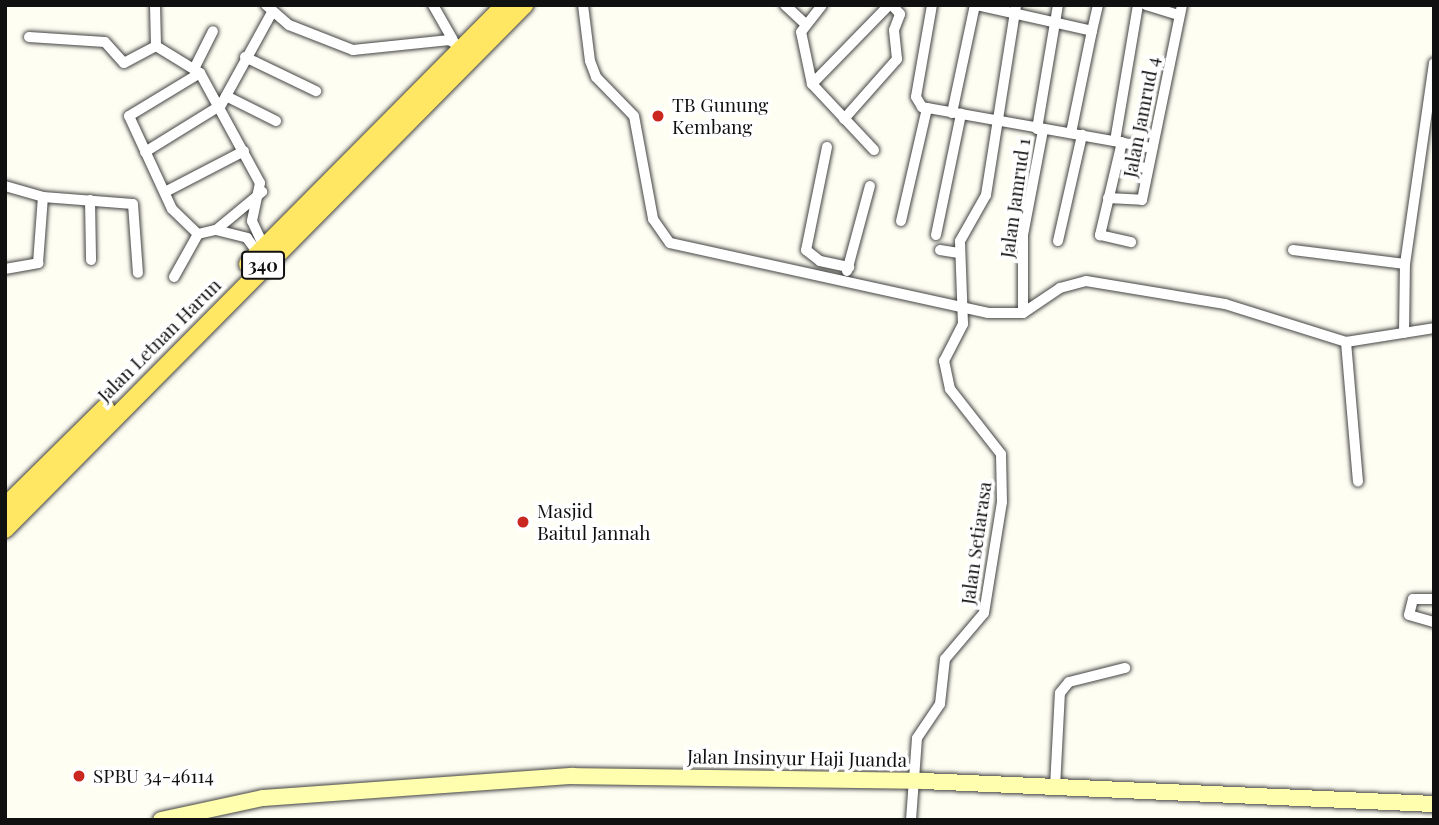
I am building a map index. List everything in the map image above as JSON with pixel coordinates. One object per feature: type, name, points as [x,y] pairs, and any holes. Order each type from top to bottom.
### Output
[{"type":"main road","points":[[5,507],[152,368],[458,44],[505,5]]},
{"type":"main road","name":"Jalan Letnan Harun","points":[[5,529],[152,368],[524,5]]},
{"type":"main road","name":"Jalan Insinyur Haji Juanda","points":[[161,820],[263,798],[573,776],[913,781],[1434,804]]},
{"type":"street","points":[[155,5],[156,46]]},
{"type":"street","points":[[224,105],[268,9],[353,50],[458,44],[433,5]]},
{"type":"street","points":[[583,5],[594,72],[636,122],[661,234],[687,247],[964,310],[1023,313],[1060,288],[1086,281],[1225,304],[1346,342],[1434,328]]},
{"type":"street","points":[[785,5],[804,23],[812,84],[874,150]]},
{"type":"street","points":[[804,23],[822,5]]},
{"type":"street","points":[[812,84],[890,5],[900,14],[894,30],[897,59],[844,119]]},
{"type":"street","points":[[932,5],[916,97],[927,108],[1152,148]]},
{"type":"street","points":[[936,235],[976,5],[1015,8],[1054,22],[1092,31]]},
{"type":"street","name":"Jalan Jamrud 1","points":[[1023,313],[1023,235],[1058,5]]},
{"type":"street","points":[[1058,241],[1098,5]]},
{"type":"street","points":[[1131,242],[1100,235],[1118,164],[1138,5]]},
{"type":"street","points":[[1146,5],[1181,10]]},
{"type":"street","points":[[964,310],[959,253],[963,232],[985,199],[1015,8]]},
{"type":"street","name":"Jalan Jamrud 4","points":[[1108,198],[1139,204],[1181,10]]},
{"type":"street","points":[[213,31],[197,70],[130,113],[145,152],[184,227],[198,234],[216,230],[247,238],[261,250]]},
{"type":"street","points":[[29,37],[105,42],[124,63],[156,46]]},
{"type":"street","points":[[156,46],[197,70],[224,105],[262,192],[253,221],[261,250]]},
{"type":"street","points":[[246,57],[316,91]]},
{"type":"street","points":[[1404,333],[1405,264],[1434,63]]},
{"type":"street","points":[[145,152],[224,105],[240,104],[276,121]]},
{"type":"street","points":[[901,220],[927,108]]},
{"type":"street","points":[[827,147],[806,250],[821,261],[849,267]]},
{"type":"street","points":[[165,192],[244,151]]},
{"type":"street","points":[[1118,164],[1148,168]]},
{"type":"street","points":[[5,186],[43,197],[135,206],[138,273]]},
{"type":"street","points":[[843,282],[870,186]]},
{"type":"street","points":[[216,230],[262,192]]},
{"type":"street","points":[[5,269],[38,263],[43,197]]},
{"type":"street","points":[[90,200],[91,260]]},
{"type":"street","points":[[174,277],[198,234]]},
{"type":"street","points":[[940,250],[959,253]]},
{"type":"street","points":[[1293,250],[1405,264]]},
{"type":"street","name":"Jalan Setiarasa","points":[[911,820],[917,738],[940,704],[945,659],[984,613],[1002,502],[1001,454],[946,374],[944,361],[964,310]]},
{"type":"street","points":[[1346,342],[1358,481]]},
{"type":"street","points":[[1434,599],[1413,599],[1409,615],[1434,622]]},
{"type":"street","points":[[1055,787],[1060,693],[1069,682],[1125,667]]},
{"type":"place","name":"TB Gunung Kembang","points":[[658,116]]},
{"type":"place","name":"Masjid Baitul Jannah","points":[[523,522]]},
{"type":"place","name":"SPBU 34-46114","points":[[79,776]]}]
